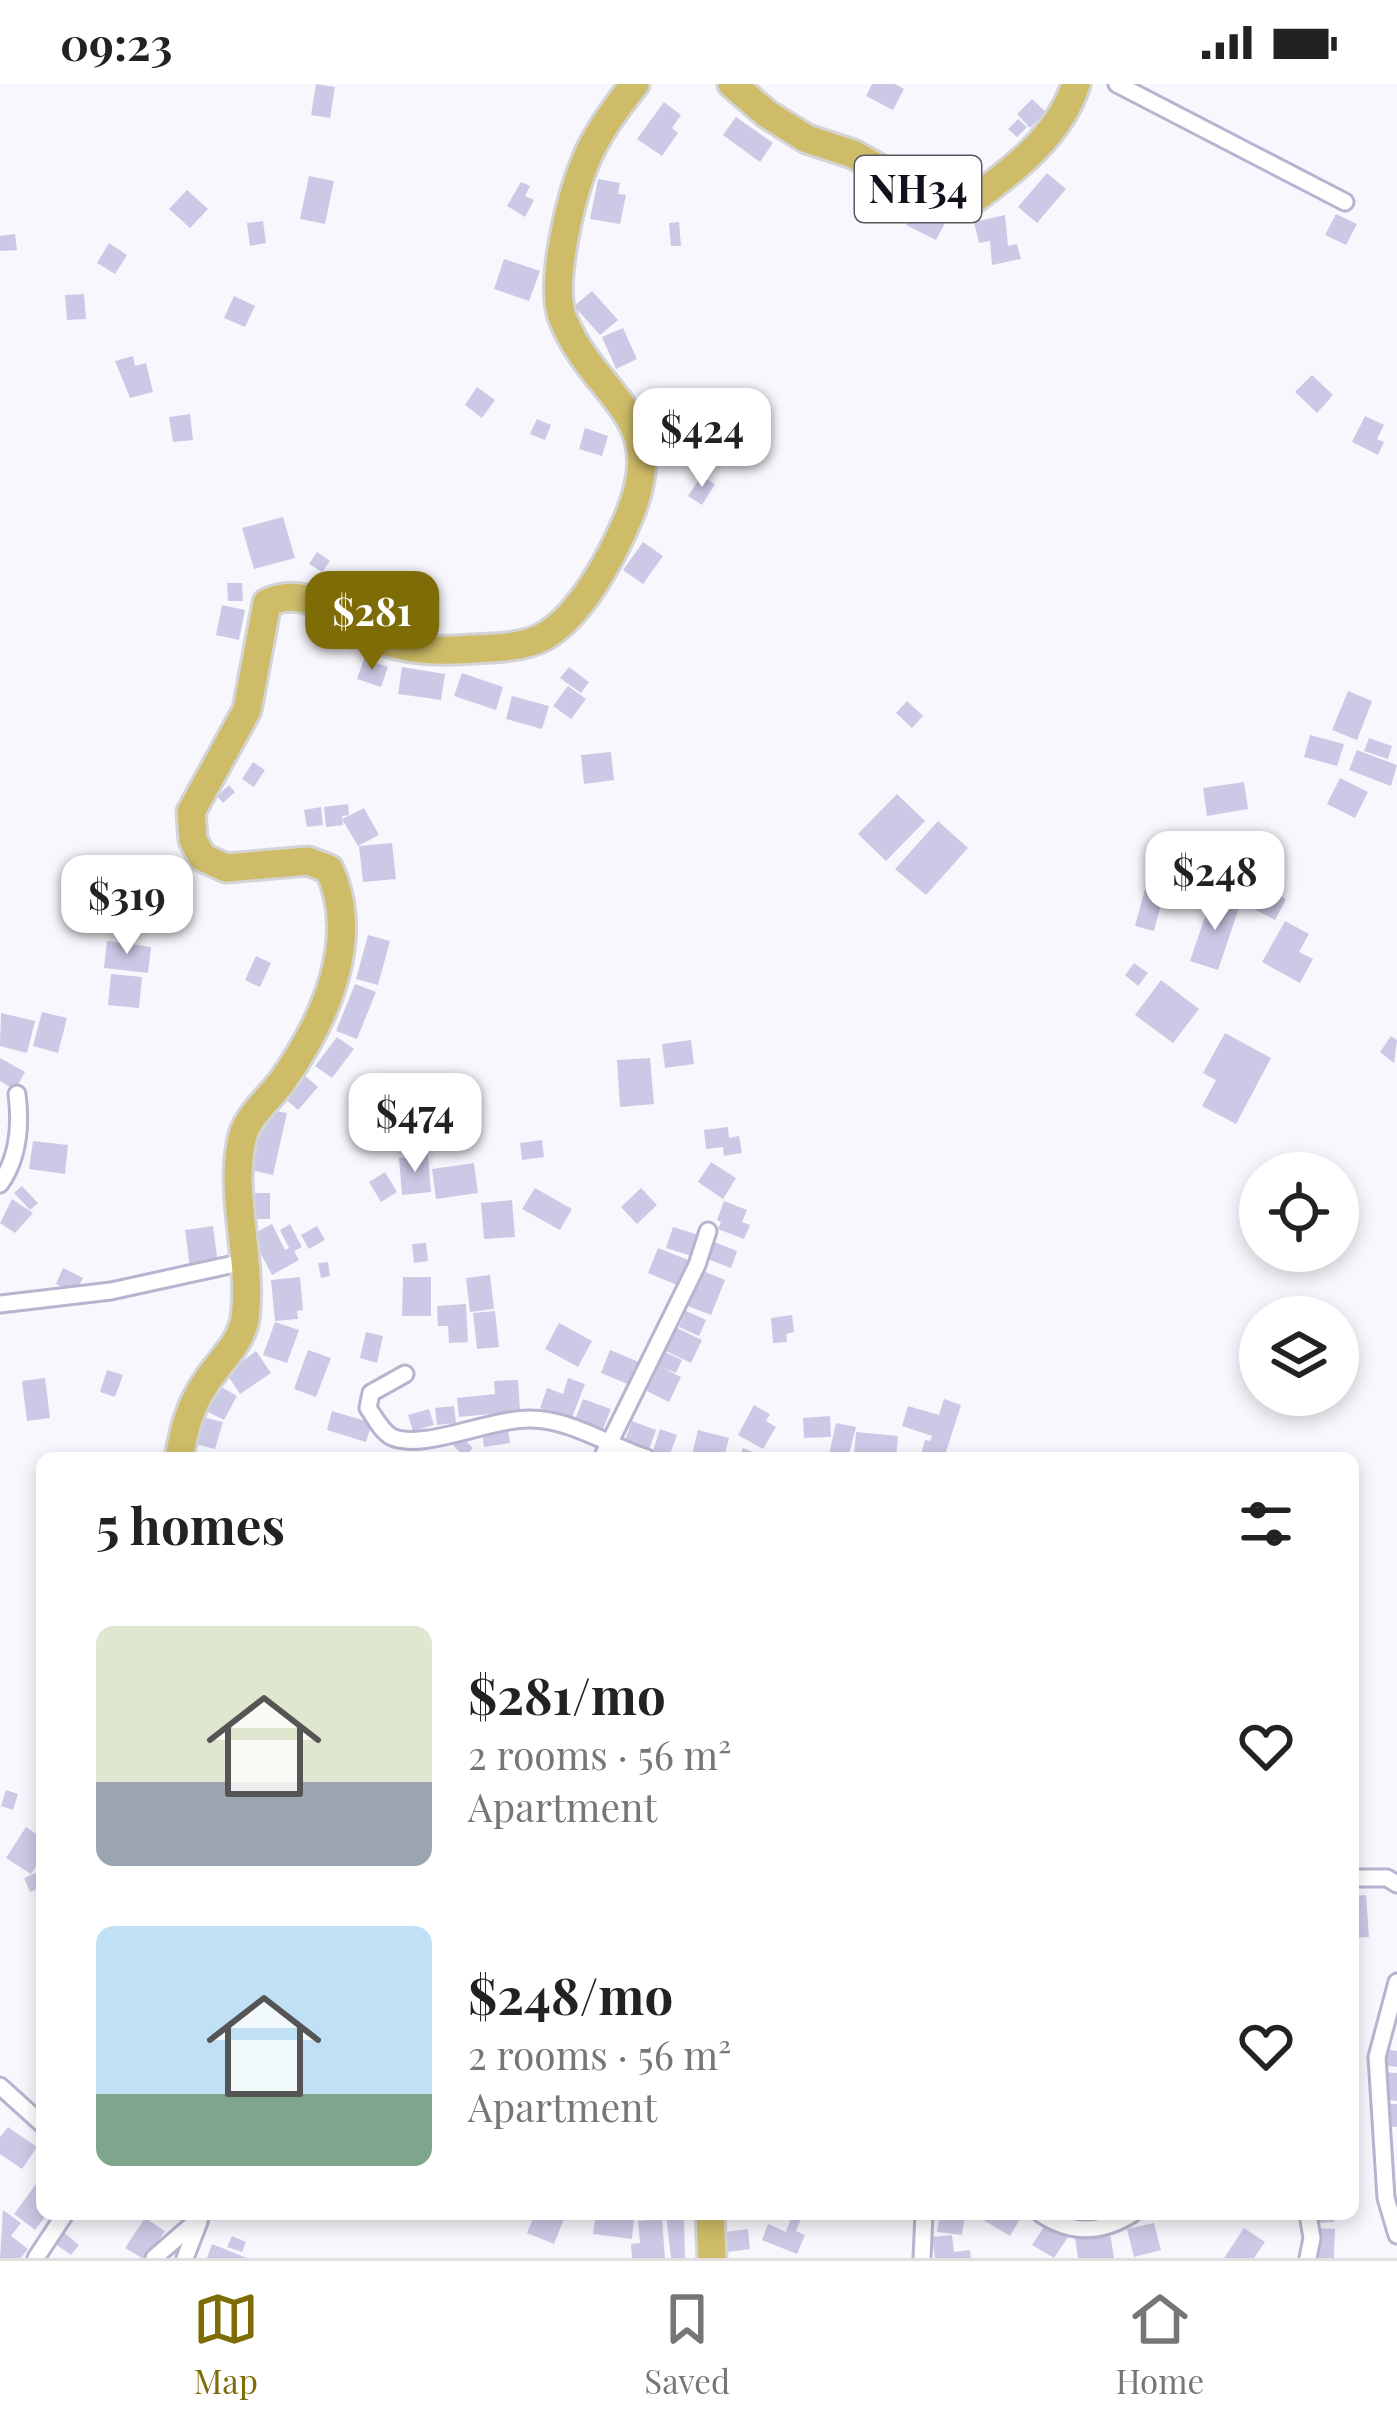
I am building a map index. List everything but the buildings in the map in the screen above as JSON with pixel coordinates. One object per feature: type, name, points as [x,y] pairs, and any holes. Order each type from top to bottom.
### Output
[{"type":"highway","points":[[180,1452],[185,1421],[244,1324],[248,1261],[239,1176],[244,1131],[284,1078],[315,1022],[344,945],[339,890],[329,869],[308,861],[226,868],[202,857],[193,840],[191,812],[247,710],[267,603],[282,596],[310,598],[376,638],[404,648],[506,647],[543,637],[576,607],[610,558],[642,481],[642,449],[628,410],[584,355],[556,298],[561,256],[586,158],[635,84]]},
{"type":"highway","name":"NH34","points":[[732,84],[766,114],[807,139],[853,154],[932,197],[971,201],[1017,169],[1069,107],[1076,84]]},
{"type":"highway","points":[[710,2220],[712,2258]]},
{"type":"street","points":[[1117,84],[1345,202]]},
{"type":"street","points":[[0,1184],[14,1158],[20,1116],[17,1094]]},
{"type":"street","points":[[405,1374],[371,1393],[368,1408],[388,1436],[416,1443],[486,1423],[535,1418],[573,1429],[605,1452],[697,1265],[708,1231]]},
{"type":"street","points":[[0,1304],[111,1292],[248,1261]]},
{"type":"street","points":[[1359,1878],[1387,1878],[1397,1884]]},
{"type":"street","points":[[1397,1982],[1377,2057],[1386,2198],[1397,2235]]},
{"type":"street","points":[[0,2086],[36,2119]]},
{"type":"street","points":[[36,2258],[60,2220]]},
{"type":"street","points":[[154,2258],[197,2220]]},
{"type":"street","points":[[185,2258],[199,2220]]},
{"type":"street","points":[[922,2258],[924,2220]]},
{"type":"street","points":[[1050,2220],[1064,2229],[1078,2230],[1108,2227],[1121,2220]]},
{"type":"street","points":[[1308,2258],[1309,2220]]}]
